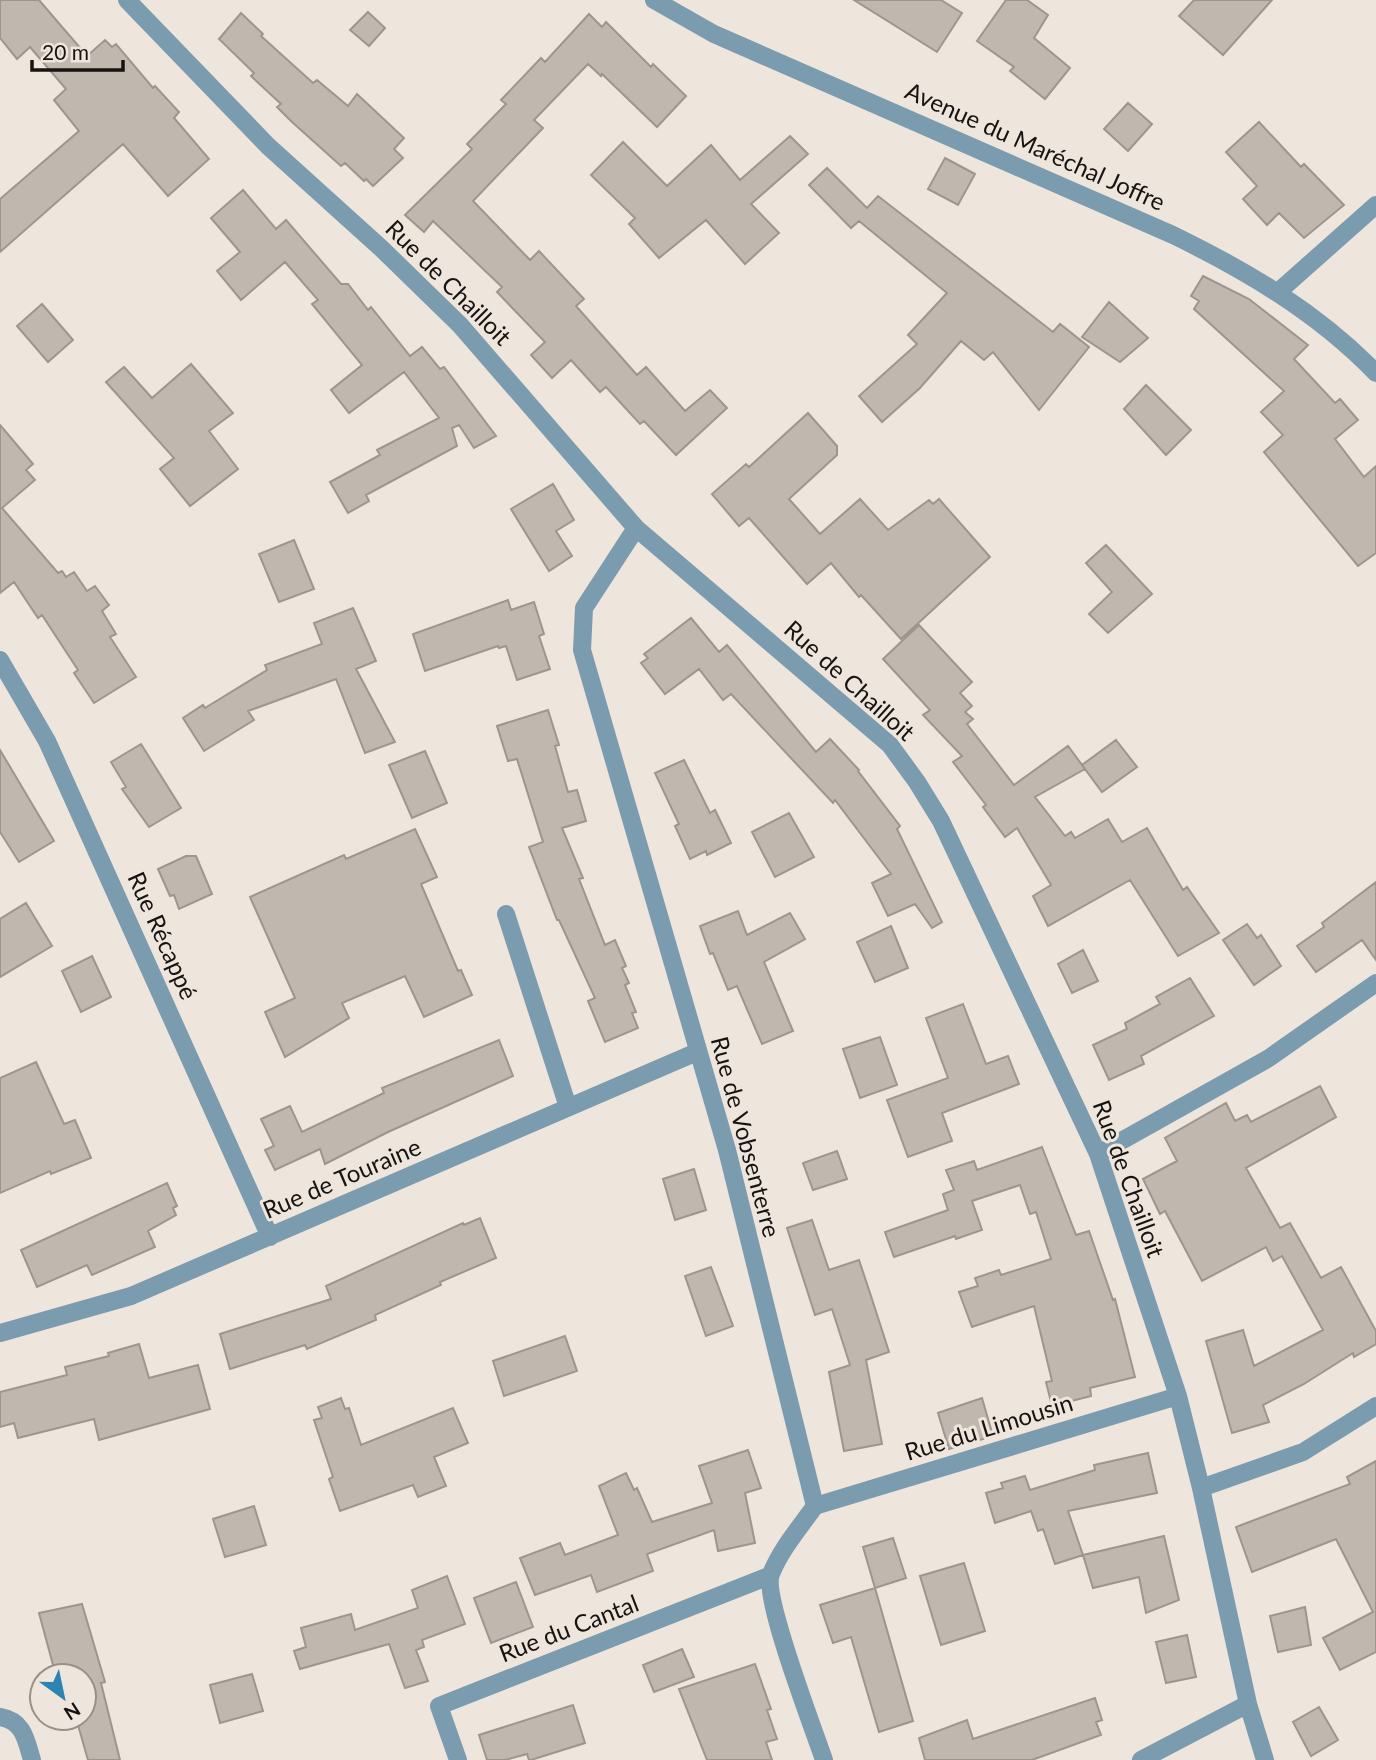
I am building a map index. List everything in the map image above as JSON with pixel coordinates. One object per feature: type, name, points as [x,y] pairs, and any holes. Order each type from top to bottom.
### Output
[{"type":"street","name":"Rue de Chailloit","points":[[127,0],[268,146],[382,249],[460,326],[636,528],[890,745],[917,782],[941,821],[1098,1154],[1178,1396],[1248,1704],[1265,1760]]},
{"type":"street","name":"Avenue du Maréchal Joffre","points":[[654,0],[713,34],[1173,235],[1226,261],[1278,292],[1333,334],[1376,373]]},
{"type":"street","points":[[1278,292],[1376,205]]},
{"type":"street","name":"Rue de Vobsenterre","points":[[636,528],[584,608],[582,650],[727,1150],[815,1506]]},
{"type":"street","name":"Rue Récappé","points":[[0,660],[47,741],[270,1237]]},
{"type":"street","points":[[506,914],[568,1107]]},
{"type":"street","points":[[1098,1154],[1269,1058],[1376,983]]},
{"type":"street","name":"Rue de Touraine","points":[[0,1333],[131,1296],[697,1052]]},
{"type":"street","name":"Rue du Limousin","points":[[815,1506],[1178,1396]]},
{"type":"street","points":[[1201,1488],[1303,1452],[1376,1406]]},
{"type":"street","points":[[815,1506],[792,1536],[769,1576],[774,1612],[824,1760]]},
{"type":"street","name":"Rue du Cantal","points":[[458,1760],[439,1706],[769,1576]]},
{"type":"street","points":[[1141,1760],[1248,1704]]},
{"type":"street","points":[[0,1717],[15,1722],[23,1730],[32,1760]]},
{"type":"building","points":[[0,0],[39,0],[87,56],[105,40],[112,47],[116,44],[153,88],[155,86],[179,112],[174,118],[209,159],[168,196],[123,144],[0,252],[0,199],[79,131],[54,100],[66,89],[30,47],[17,59],[0,38]]},
{"type":"building","points":[[854,0],[941,0],[962,13],[937,52]]},
{"type":"building","points":[[1006,0],[1027,0],[1048,15],[1034,38],[1070,68],[1045,99],[1010,71],[1014,67],[977,41]]},
{"type":"building","points":[[1194,0],[1272,0],[1223,55],[1179,16]]},
{"type":"building","points":[[368,12],[385,28],[369,46],[350,30]]},
{"type":"building","points":[[241,13],[263,34],[261,36],[313,83],[317,80],[348,106],[357,94],[404,138],[394,149],[403,158],[373,186],[345,163],[341,166],[292,122],[277,107],[281,104],[251,76],[254,73],[219,39]]},
{"type":"building","points":[[589,14],[602,27],[606,22],[651,67],[653,64],[686,96],[657,127],[588,64],[534,120],[543,128],[473,201],[530,260],[539,251],[584,299],[576,306],[637,375],[646,367],[685,411],[710,390],[727,408],[676,455],[644,421],[640,424],[606,387],[600,392],[571,360],[552,378],[531,355],[545,342],[497,292],[502,287],[433,221],[424,232],[405,215],[472,149],[467,144],[506,104],[501,100],[541,58],[545,62]]},
{"type":"building","points":[[1128,103],[1152,124],[1128,151],[1104,129]]},
{"type":"building","points":[[1259,122],[1301,167],[1304,164],[1344,205],[1304,238],[1279,213],[1267,225],[1243,199],[1257,186],[1226,152]]},
{"type":"building","points":[[790,136],[808,154],[751,204],[779,233],[745,264],[706,220],[659,258],[629,224],[635,218],[591,175],[623,142],[667,186],[711,145],[740,180]]},
{"type":"building","points":[[945,158],[975,174],[958,205],[928,189]]},
{"type":"building","points":[[827,168],[867,208],[878,196],[1053,332],[1060,324],[1089,347],[1039,410],[993,352],[984,360],[961,341],[920,388],[882,422],[859,396],[917,344],[908,335],[947,293],[859,221],[851,228],[809,185]]},
{"type":"building","points":[[243,190],[276,229],[286,220],[341,284],[348,284],[368,310],[371,307],[410,356],[422,347],[440,369],[444,367],[496,436],[474,448],[459,425],[452,428],[457,446],[366,495],[369,501],[348,513],[330,482],[380,455],[377,450],[439,418],[404,372],[349,413],[331,390],[362,365],[312,304],[318,300],[285,262],[241,300],[217,271],[240,252],[211,218]]},
{"type":"building","points":[[1203,276],[1249,299],[1308,345],[1294,359],[1335,403],[1340,399],[1358,420],[1335,439],[1364,477],[1376,466],[1376,553],[1358,566],[1264,452],[1283,435],[1261,412],[1284,391],[1194,309],[1199,301],[1191,296]]},
{"type":"building","points":[[1109,302],[1148,338],[1120,362],[1082,337]]},
{"type":"building","points":[[42,304],[73,340],[48,362],[17,326]]},
{"type":"building","points":[[191,364],[233,413],[209,431],[238,469],[190,506],[160,469],[174,458],[106,382],[124,367],[152,398]]},
{"type":"building","points":[[1146,385],[1191,430],[1166,455],[1124,409]]},
{"type":"building","points":[[808,413],[837,446],[837,455],[789,499],[820,534],[860,499],[888,530],[929,500],[933,504],[939,499],[990,557],[901,639],[861,595],[859,597],[831,563],[807,584],[749,518],[739,526],[712,494],[746,464],[749,467]]},
{"type":"building","points":[[0,425],[33,464],[26,470],[35,480],[2,508],[58,573],[62,571],[66,577],[74,572],[87,591],[95,586],[109,605],[102,611],[116,634],[110,637],[136,677],[94,703],[74,673],[78,670],[42,615],[38,618],[14,582],[0,593]]},
{"type":"building","points":[[553,484],[574,520],[556,531],[572,556],[549,571],[511,509]]},
{"type":"building","points":[[294,540],[314,589],[279,602],[259,554]]},
{"type":"building","points":[[1106,545],[1152,594],[1108,633],[1089,614],[1112,592],[1086,563]]},
{"type":"building","points":[[508,600],[511,610],[534,602],[544,634],[539,636],[550,669],[517,680],[506,646],[498,646],[425,671],[413,634]]},
{"type":"building","points":[[353,608],[376,661],[356,669],[395,742],[365,753],[336,679],[248,711],[254,720],[204,751],[183,718],[203,705],[205,708],[267,670],[265,665],[322,644],[314,623]]},
{"type":"building","points":[[691,618],[719,652],[727,645],[816,752],[830,739],[859,770],[900,826],[897,829],[942,922],[932,928],[915,904],[888,916],[872,883],[891,874],[835,800],[833,803],[731,694],[723,700],[699,669],[665,694],[641,663],[648,658],[644,654]]},
{"type":"building","points":[[919,625],[972,682],[960,693],[972,706],[965,712],[973,719],[967,724],[1014,785],[1068,746],[1085,769],[1035,797],[1065,836],[1071,832],[1075,838],[1108,819],[1122,842],[1147,828],[1183,890],[1187,887],[1219,933],[1178,956],[1130,880],[1048,926],[1033,896],[1051,885],[1017,828],[1005,837],[983,807],[986,805],[953,762],[962,756],[923,715],[930,710],[883,659]]},
{"type":"building","points":[[548,710],[559,745],[555,746],[568,792],[577,790],[586,821],[562,828],[583,878],[579,879],[605,945],[615,940],[626,966],[622,968],[629,983],[625,985],[636,1012],[632,1013],[638,1028],[605,1042],[588,1001],[595,998],[557,920],[529,847],[543,842],[517,759],[508,761],[497,726]]},
{"type":"building","points":[[1116,740],[1137,767],[1102,792],[1082,765]]},
{"type":"building","points":[[141,744],[181,808],[149,827],[122,789],[126,787],[111,762]]},
{"type":"building","points":[[0,750],[54,841],[19,862],[0,832]]},
{"type":"building","points":[[425,751],[447,803],[412,818],[389,765]]},
{"type":"building","points":[[684,760],[710,813],[715,810],[731,843],[707,855],[706,851],[690,859],[675,826],[679,824],[655,773]]},
{"type":"building","points":[[789,813],[814,857],[775,877],[752,832]]},
{"type":"building","points":[[415,829],[437,877],[421,884],[458,971],[461,970],[472,995],[424,1017],[405,976],[342,1003],[349,1018],[285,1057],[265,1012],[295,998],[250,897],[344,855],[346,859]]},
{"type":"building","points":[[186,856],[196,856],[212,894],[179,909],[158,869]]},
{"type":"building","points":[[1376,882],[1376,960],[1362,940],[1316,972],[1297,946],[1324,927],[1322,923]]},
{"type":"building","points":[[26,903],[52,946],[0,977],[0,919]]},
{"type":"building","points":[[738,911],[747,935],[790,913],[805,939],[764,962],[793,1031],[762,1044],[737,986],[728,990],[700,926]]},
{"type":"building","points":[[1247,924],[1257,938],[1261,935],[1281,966],[1254,985],[1223,940]]},
{"type":"building","points":[[891,926],[908,968],[875,982],[857,942]]},
{"type":"building","points":[[1083,950],[1098,981],[1072,993],[1058,964]]},
{"type":"building","points":[[92,956],[111,997],[81,1012],[62,971]]},
{"type":"building","points":[[1190,978],[1214,1016],[1141,1056],[1144,1064],[1109,1080],[1093,1045],[1127,1029],[1125,1023],[1160,1004],[1156,997]]},
{"type":"building","points":[[963,1004],[986,1064],[1008,1056],[1019,1084],[942,1113],[952,1141],[908,1157],[887,1100],[948,1078],[926,1018]]},
{"type":"building","points":[[880,1037],[897,1085],[860,1098],[843,1049]]},
{"type":"building","points":[[499,1040],[513,1076],[388,1132],[325,1164],[320,1149],[275,1170],[265,1150],[274,1146],[261,1119],[290,1106],[302,1132],[384,1093],[382,1088]]},
{"type":"building","points":[[36,1062],[64,1124],[75,1120],[91,1158],[51,1174],[50,1171],[0,1193],[0,1078]]},
{"type":"building","points":[[1320,1086],[1336,1117],[1246,1168],[1280,1228],[1290,1223],[1321,1278],[1341,1267],[1376,1331],[1376,1344],[1354,1357],[1353,1353],[1304,1384],[1263,1405],[1269,1422],[1232,1433],[1206,1341],[1243,1330],[1254,1366],[1323,1330],[1282,1256],[1273,1261],[1266,1247],[1202,1281],[1165,1211],[1160,1214],[1143,1179],[1177,1161],[1165,1138],[1226,1103],[1235,1121],[1247,1115],[1251,1122]]},
{"type":"building","points":[[1042,1147],[1076,1235],[1089,1231],[1113,1300],[1115,1299],[1135,1377],[1090,1388],[1091,1396],[1052,1406],[1046,1382],[1052,1381],[1034,1306],[972,1327],[959,1292],[978,1286],[975,1278],[999,1270],[1001,1275],[1051,1259],[1036,1212],[1030,1214],[1020,1185],[972,1201],[982,1230],[956,1239],[955,1236],[894,1257],[885,1232],[948,1210],[943,1194],[954,1190],[946,1170],[974,1161],[977,1170]]},
{"type":"building","points":[[837,1151],[847,1179],[813,1190],[803,1163]]},
{"type":"building","points":[[694,1169],[706,1210],[675,1220],[663,1179]]},
{"type":"building","points":[[167,1183],[177,1206],[173,1208],[176,1215],[148,1231],[155,1247],[92,1275],[87,1265],[37,1287],[21,1250]]},
{"type":"building","points":[[480,1218],[496,1258],[440,1282],[441,1285],[375,1315],[376,1320],[307,1349],[305,1345],[230,1369],[220,1334],[331,1299],[326,1286],[463,1223],[464,1225]]},
{"type":"building","points":[[812,1220],[829,1270],[859,1260],[889,1352],[866,1360],[882,1444],[844,1451],[829,1372],[850,1365],[832,1309],[815,1315],[787,1228]]},
{"type":"building","points":[[711,1267],[733,1326],[706,1336],[685,1276]]},
{"type":"building","points":[[565,1336],[577,1371],[504,1396],[493,1361]]},
{"type":"building","points":[[139,1344],[149,1378],[198,1365],[210,1409],[99,1440],[94,1419],[18,1438],[14,1423],[0,1427],[0,1392],[67,1375],[65,1367],[109,1356],[108,1353]]},
{"type":"building","points":[[341,1398],[345,1409],[349,1408],[361,1445],[453,1408],[468,1443],[434,1457],[446,1486],[418,1497],[413,1485],[340,1511],[329,1479],[333,1477],[314,1420],[322,1418],[318,1407]]},
{"type":"building","points":[[982,1398],[993,1436],[949,1449],[938,1413]]},
{"type":"building","points":[[748,1450],[761,1488],[745,1493],[755,1543],[718,1551],[714,1530],[647,1554],[653,1571],[597,1592],[591,1575],[535,1595],[520,1558],[560,1543],[565,1555],[618,1535],[599,1486],[626,1473],[634,1490],[637,1488],[652,1522],[712,1503],[699,1466]]},
{"type":"building","points":[[1148,1453],[1157,1493],[1068,1511],[1083,1555],[1055,1564],[1043,1529],[1038,1531],[1031,1511],[995,1523],[986,1493],[1003,1488],[1001,1483],[1025,1476],[1030,1490],[1095,1470],[1094,1465]]},
{"type":"building","points":[[1376,1461],[1376,1652],[1340,1670],[1323,1638],[1373,1612],[1336,1539],[1252,1572],[1236,1527],[1350,1484],[1347,1477]]},
{"type":"building","points":[[254,1506],[266,1545],[225,1557],[213,1519]]},
{"type":"building","points":[[1164,1536],[1179,1600],[1146,1613],[1139,1577],[1093,1588],[1083,1555]]},
{"type":"building","points":[[893,1538],[906,1578],[875,1588],[863,1547]]},
{"type":"building","points":[[964,1563],[985,1631],[941,1645],[920,1576]]},
{"type":"building","points":[[447,1576],[465,1624],[422,1640],[424,1647],[416,1650],[428,1681],[405,1688],[389,1644],[300,1669],[294,1651],[306,1647],[301,1628],[351,1614],[355,1630],[418,1608],[412,1590]]},
{"type":"building","points":[[516,1582],[533,1627],[491,1643],[474,1598]]},
{"type":"building","points":[[875,1588],[913,1721],[879,1732],[851,1637],[833,1643],[820,1605]]},
{"type":"building","points":[[82,1604],[105,1682],[101,1683],[120,1760],[88,1760],[80,1732],[98,1732],[98,1662],[52,1662],[39,1613]]},
{"type":"building","points":[[1305,1607],[1311,1645],[1278,1652],[1270,1616]]},
{"type":"building","points":[[1187,1635],[1196,1677],[1166,1683],[1156,1642]]},
{"type":"building","points":[[682,1649],[694,1677],[654,1692],[643,1665]]},
{"type":"building","points":[[755,1664],[771,1709],[767,1710],[777,1739],[766,1742],[772,1760],[707,1760],[679,1689]]},
{"type":"building","points":[[252,1674],[263,1711],[220,1723],[210,1685]]},
{"type":"building","points":[[1095,1698],[1102,1720],[1096,1722],[1101,1735],[1032,1760],[925,1760],[919,1738],[967,1720],[973,1739]]},
{"type":"building","points":[[573,1705],[585,1743],[531,1760],[527,1754],[505,1760],[487,1760],[479,1735]]},
{"type":"building","points":[[1319,1707],[1338,1740],[1311,1756],[1293,1722]]}]
